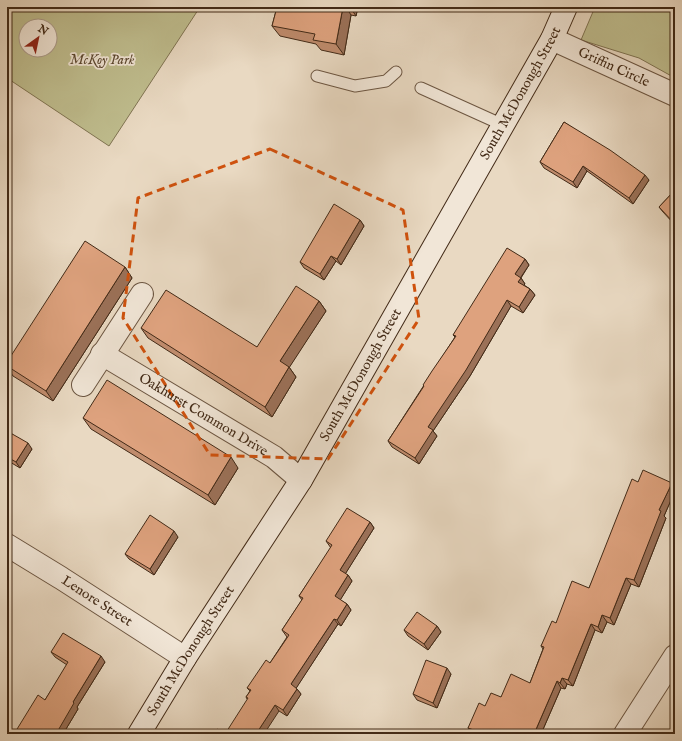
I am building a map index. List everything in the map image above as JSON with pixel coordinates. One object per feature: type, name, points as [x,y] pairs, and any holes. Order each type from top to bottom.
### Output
[{"type":"street","name":"South McDonough Street","points":[[139,734],[185,658],[301,480],[552,39],[566,7]]},
{"type":"street","name":"Griffin Circle","points":[[552,39],[675,95]]},
{"type":"street","points":[[83,385],[142,294]]},
{"type":"street","name":"Oakhurst Common Drive","points":[[102,354],[274,457],[301,480]]},
{"type":"street","name":"Lenore Street","points":[[7,545],[185,658]]},
{"type":"street","points":[[625,734],[675,656]]},
{"type":"lane","points":[[316,76],[355,86],[386,81],[396,72]]},
{"type":"lane","points":[[421,88],[503,125]]},
{"type":"highlighted area","points":[[270,149],[403,210],[419,319],[328,459],[210,455],[123,318],[138,198]]},
{"type":"green space","name":"McKoy Park","points":[[7,7],[200,7],[109,146],[7,78]]},
{"type":"green space","points":[[595,7],[675,7],[675,78],[639,58],[581,40]]},
{"type":"building","points":[[277,7],[343,7],[336,44],[313,40],[315,34],[272,26]]},
{"type":"building","points":[[564,122],[610,150],[645,175],[629,198],[583,166],[573,182],[540,162]]},
{"type":"building","points":[[675,190],[675,224],[659,207]]},
{"type":"building","points":[[334,204],[360,220],[337,259],[331,256],[320,274],[300,262]]},
{"type":"building","points":[[85,241],[125,267],[46,391],[7,366],[7,362]]},
{"type":"building","points":[[507,248],[525,259],[515,274],[521,278],[518,282],[530,289],[519,307],[507,300],[466,370],[428,427],[433,430],[415,458],[388,441],[456,336],[453,335]]},
{"type":"building","points":[[296,286],[319,301],[280,361],[289,367],[265,407],[141,328],[166,290],[257,347]]},
{"type":"building","points":[[107,380],[231,457],[208,495],[83,418]]},
{"type":"building","points":[[7,431],[28,443],[16,462],[7,457]]},
{"type":"building","points":[[643,470],[672,483],[659,510],[661,511],[634,580],[626,578],[610,618],[602,615],[598,627],[591,624],[568,680],[562,678],[560,683],[557,681],[534,734],[485,734],[468,728],[479,703],[485,706],[491,693],[501,697],[511,674],[530,683],[544,647],[541,646],[552,621],[556,623],[572,581],[589,588],[632,479],[638,482]]},
{"type":"building","points":[[347,508],[370,522],[340,570],[348,575],[335,596],[347,604],[337,620],[334,619],[291,684],[297,689],[283,710],[275,705],[256,734],[225,734],[248,698],[246,697],[251,690],[247,688],[266,660],[270,663],[289,635],[282,630],[303,598],[299,596],[332,545],[326,541]]},
{"type":"building","points":[[150,515],[174,531],[150,569],[125,554]]},
{"type":"building","points":[[417,612],[437,626],[424,644],[404,630]]},
{"type":"building","points":[[63,633],[101,656],[73,702],[74,703],[56,734],[14,734],[38,695],[45,700],[68,662],[51,652]]},
{"type":"building","points":[[426,660],[447,668],[433,703],[413,694]]},
{"type":"building","points":[[217,729],[225,734],[213,734]]}]
